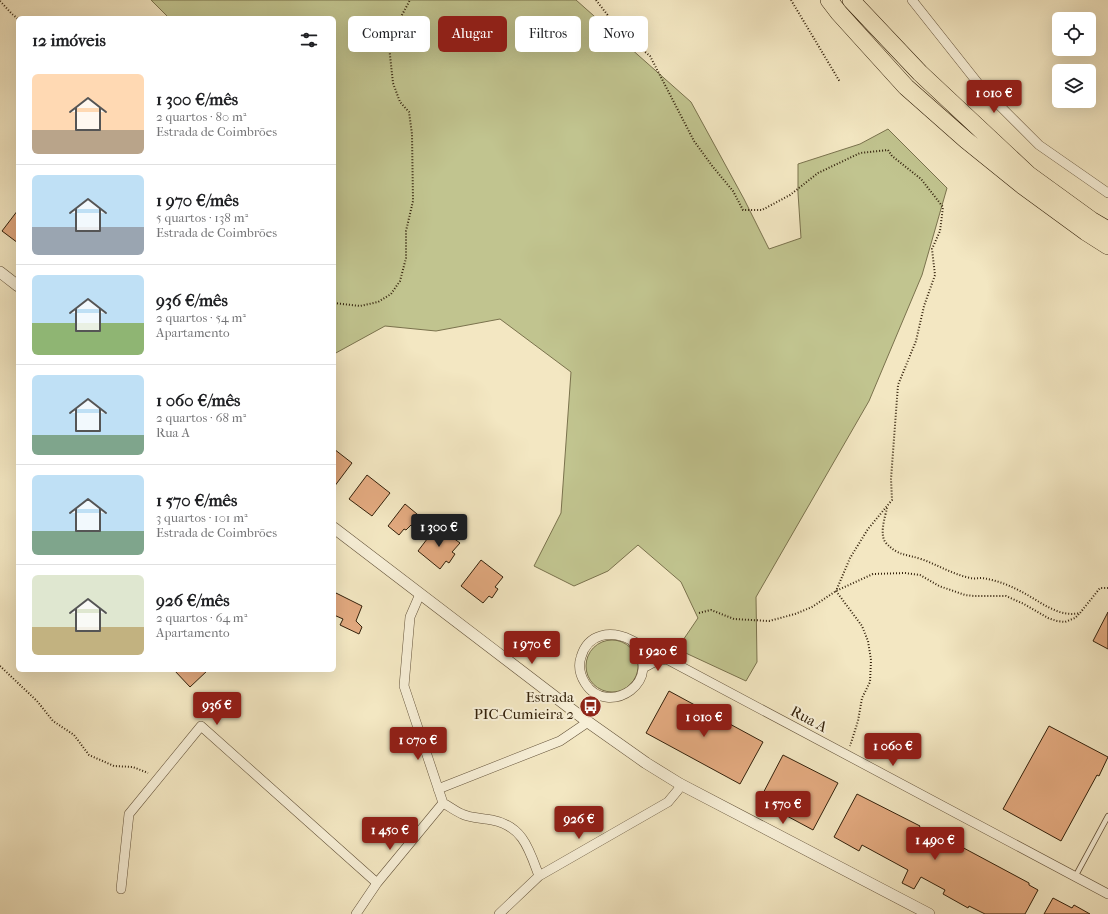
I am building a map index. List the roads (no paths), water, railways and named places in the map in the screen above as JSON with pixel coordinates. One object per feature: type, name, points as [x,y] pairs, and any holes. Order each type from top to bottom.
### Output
[{"type":"highway","points":[[829,0],[906,87],[966,140],[1023,186],[1086,232],[1108,246]]},
{"type":"highway","points":[[851,0],[920,73],[1029,175],[1091,220],[1108,230]]},
{"type":"street","points":[[912,0],[981,87],[1039,145],[1108,193]]},
{"type":"street","points":[[0,272],[16,284]]},
{"type":"street","points":[[336,530],[588,722],[646,763],[680,784],[928,914]]},
{"type":"street","points":[[420,594],[410,617],[404,686],[443,803],[462,814],[502,822],[513,828],[523,839],[530,851],[539,876]]},
{"type":"street","points":[[611,634],[621,635],[631,640],[638,648],[642,657],[643,668],[640,679],[634,688],[626,694],[616,697],[596,693],[588,687],[582,678],[580,668],[581,657],[585,648],[592,640],[601,635],[611,634]]},
{"type":"street","name":"Rua A","points":[[631,640],[1108,894]]},
{"type":"street","points":[[643,668],[656,661],[667,660]]},
{"type":"street","points":[[438,789],[560,741],[588,722]]},
{"type":"street","points":[[121,889],[129,814],[201,726],[377,883]]},
{"type":"street","points":[[499,914],[539,876],[668,802],[678,790],[680,784]]},
{"type":"street","points":[[356,914],[377,883],[443,803]]},
{"type":"lane","points":[[1075,877],[1108,816]]},
{"type":"place","name":"Estrada PIC-Cumieira 2","points":[[590,706]]}]
